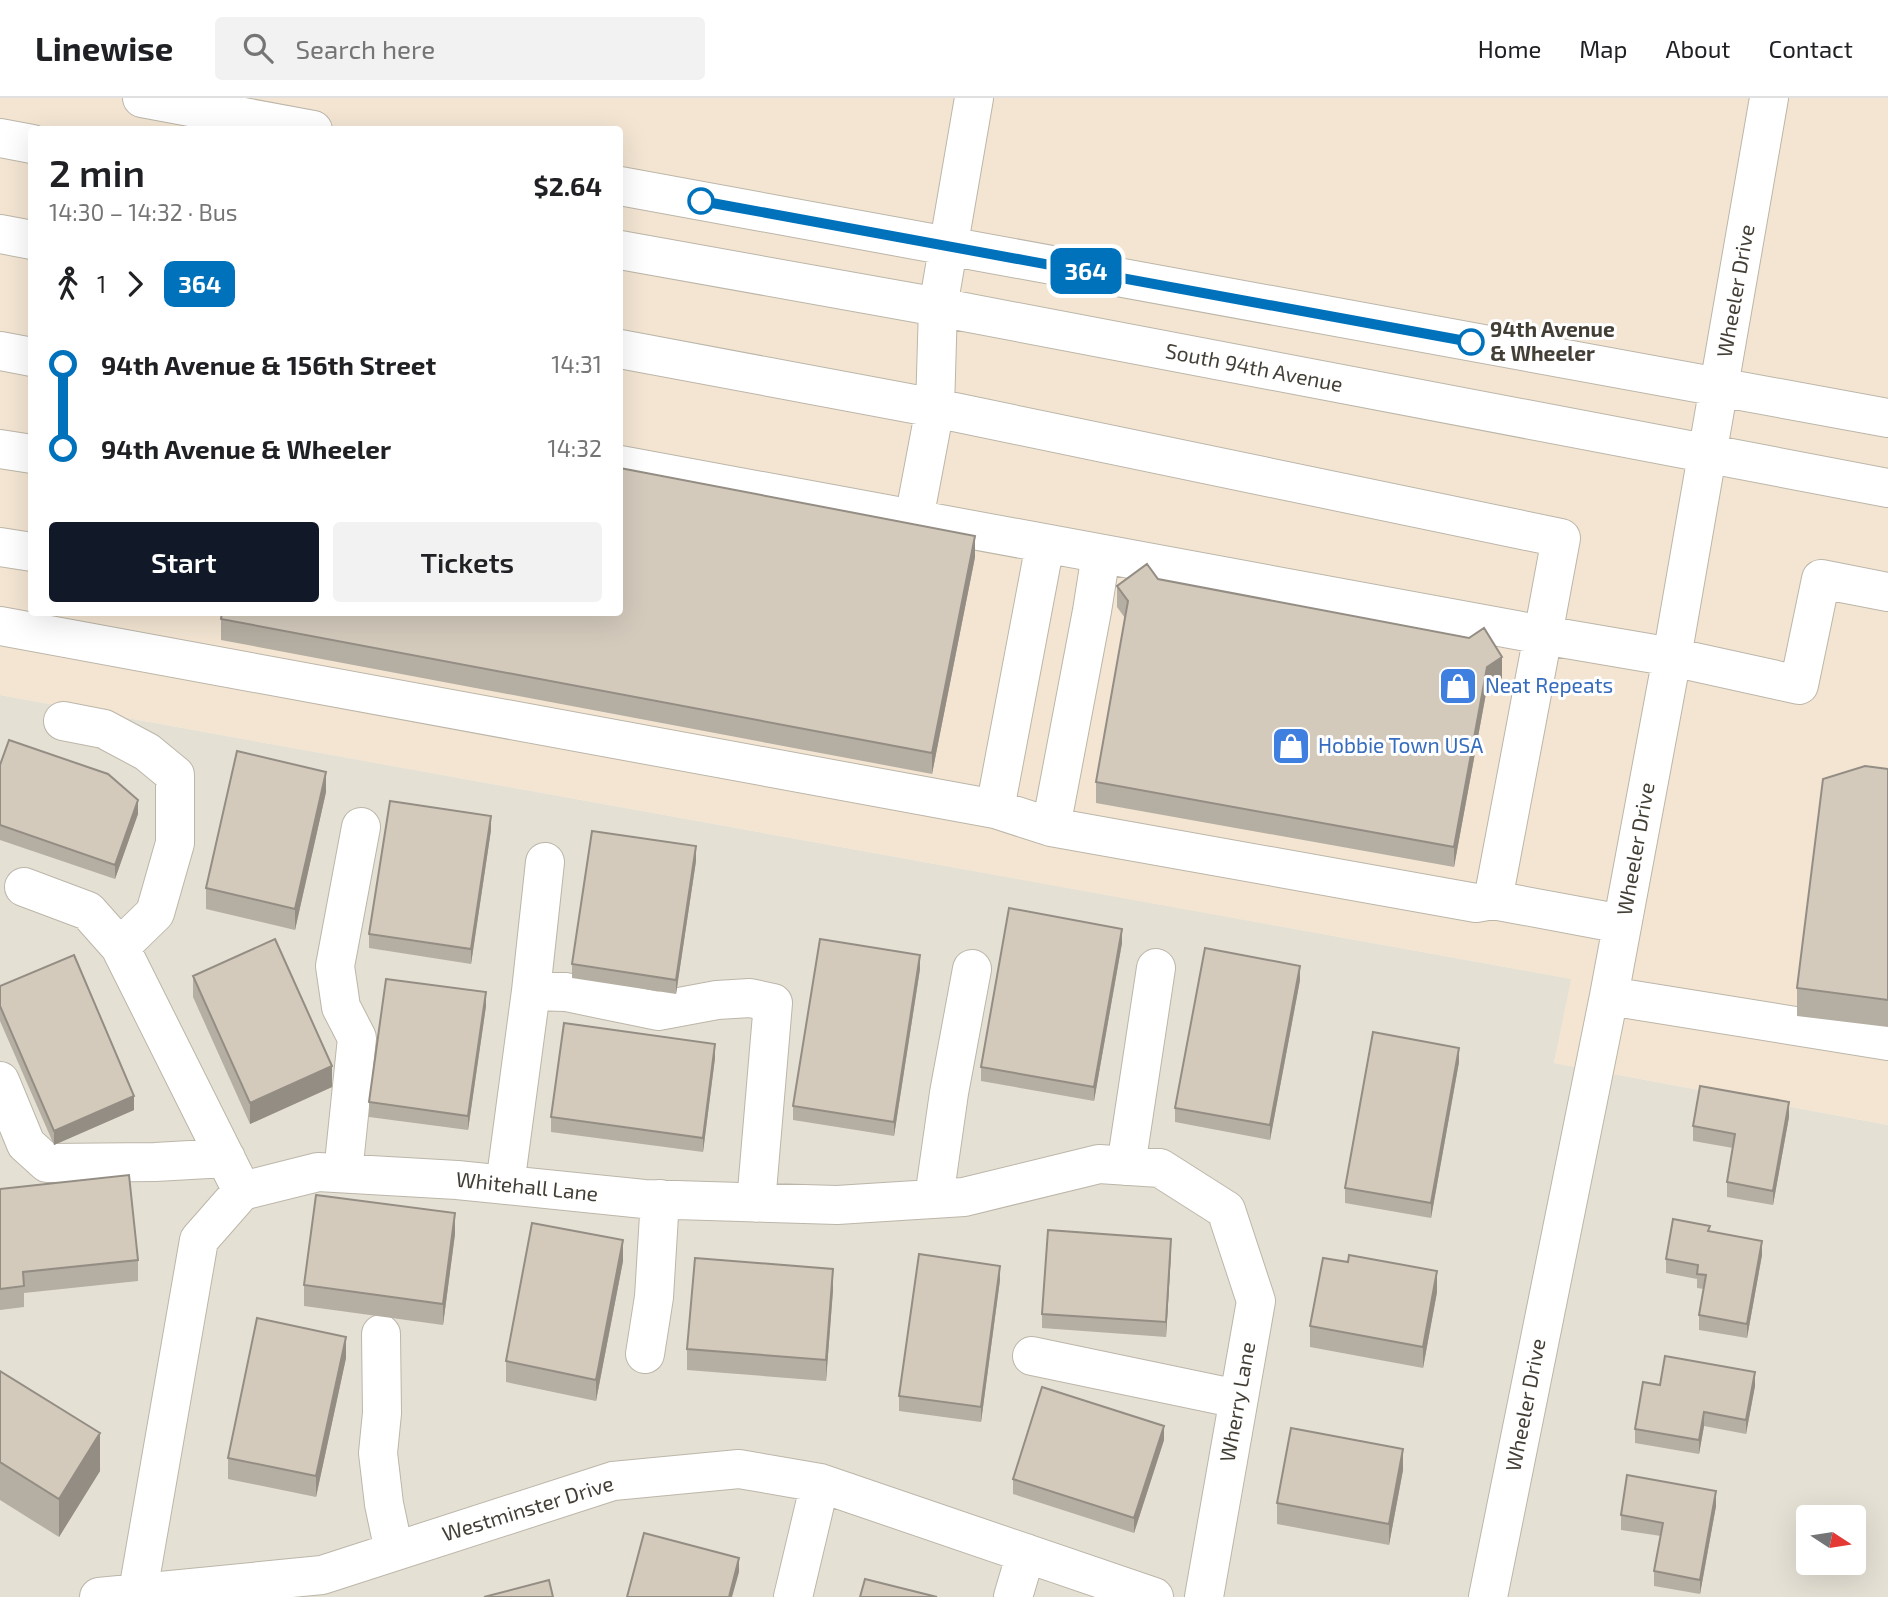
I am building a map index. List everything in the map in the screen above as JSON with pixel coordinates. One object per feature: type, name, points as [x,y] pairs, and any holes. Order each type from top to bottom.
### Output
[{"type":"street","points":[[142,98],[292,126]]},
{"type":"street","points":[[914,519],[934,408],[938,307],[974,98]]},
{"type":"street","name":"Wheeler Drive","points":[[1488,1597],[1609,996],[1672,657],[1769,98]]},
{"type":"street","points":[[0,138],[28,143]]},
{"type":"street","points":[[623,187],[1888,418]]},
{"type":"street","points":[[0,234],[28,239]]},
{"type":"street","name":"South 94th Avenue","points":[[623,251],[938,307],[1888,488]]},
{"type":"street","points":[[623,350],[934,408],[1562,538],[1493,901]]},
{"type":"street","points":[[0,351],[28,356]]},
{"type":"street","points":[[0,449],[28,453]]},
{"type":"street","points":[[623,466],[1672,657],[1798,685],[1822,579],[1888,592]]},
{"type":"street","points":[[995,809],[1045,544]]},
{"type":"street","points":[[0,547],[28,551]]},
{"type":"street","points":[[1051,827],[1101,554]]},
{"type":"street","points":[[0,626],[995,809],[1051,827],[1476,903],[1493,901],[1622,924]]},
{"type":"street","points":[[63,721],[104,729],[147,752],[175,775],[175,843],[155,913],[120,947]]},
{"type":"street","points":[[343,1173],[356,1038],[341,1007],[335,966],[361,827]]},
{"type":"street","points":[[505,1185],[545,862]]},
{"type":"street","points":[[24,887],[89,911],[120,947],[234,1174],[199,1240],[137,1596]]},
{"type":"street","points":[[1126,1166],[1156,968]]},
{"type":"street","points":[[934,1198],[949,1093],[972,969]]},
{"type":"street","points":[[531,991],[566,992],[658,1011],[717,1000],[750,998],[773,1003],[757,1203]]},
{"type":"street","points":[[1609,996],[1888,1041]]},
{"type":"street","name":"Whitehall Lane","points":[[0,1081],[26,1144],[47,1163],[155,1162],[234,1174],[343,1173],[660,1199],[837,1205],[964,1196],[1098,1164],[1160,1168],[1226,1210]]},
{"type":"street","points":[[645,1354],[654,1297],[660,1199]]},
{"type":"street","name":"Wherry Lane","points":[[1204,1597],[1256,1301],[1226,1210]]},
{"type":"street","points":[[381,1334],[382,1413],[378,1453],[384,1504],[394,1551]]},
{"type":"street","points":[[1032,1356],[1238,1399]]},
{"type":"street","name":"Westminster Drive","points":[[99,1597],[137,1596],[321,1574],[613,1481],[739,1469],[820,1483],[1154,1597]]},
{"type":"street","points":[[793,1597],[820,1483]]},
{"type":"street","points":[[1013,1597],[1026,1553]]},
{"type":"shaded area","points":[[0,98],[1888,98],[1888,1125],[1554,1063],[1571,979],[0,695]]},
{"type":"shaded area","points":[[0,695],[1572,979],[1554,1063],[1888,1125],[1888,1597],[0,1597]]},
{"type":"building","points":[[623,469],[975,536],[932,753],[221,619],[221,616],[623,616]]},
{"type":"building","name":"Hobbie Town USA","points":[[1147,564],[1158,579],[1469,638],[1484,628],[1502,657],[1487,667],[1454,847],[1096,782],[1128,601],[1117,586]]},
{"type":"building","points":[[9,740],[108,774],[138,800],[115,865],[0,825],[0,765]]},
{"type":"building","points":[[237,751],[326,772],[295,909],[206,888]]},
{"type":"building","points":[[1865,766],[1888,769],[1888,1000],[1797,988],[1823,779]]},
{"type":"building","points":[[390,801],[491,816],[471,949],[369,934]]},
{"type":"building","points":[[592,831],[696,846],[676,980],[572,964]]},
{"type":"building","points":[[1009,908],[1122,929],[1094,1087],[981,1067]]},
{"type":"building","points":[[275,939],[332,1066],[250,1103],[193,976]]},
{"type":"building","points":[[820,939],[920,955],[894,1122],[793,1106]]},
{"type":"building","points":[[1205,948],[1300,966],[1270,1125],[1175,1108]]},
{"type":"building","points":[[74,955],[134,1096],[54,1131],[0,1006],[0,986]]},
{"type":"building","points":[[386,979],[486,992],[468,1116],[369,1102]]},
{"type":"building","points":[[564,1023],[715,1044],[703,1138],[551,1117]]},
{"type":"building","points":[[1373,1032],[1459,1048],[1431,1203],[1345,1188]]},
{"type":"building","points":[[1700,1086],[1789,1102],[1773,1191],[1727,1182],[1735,1134],[1693,1126]]},
{"type":"building","points":[[129,1175],[138,1260],[23,1272],[24,1286],[0,1289],[0,1189]]},
{"type":"building","points":[[316,1195],[455,1213],[443,1304],[304,1285]]},
{"type":"building","points":[[1673,1219],[1710,1226],[1708,1231],[1762,1241],[1747,1324],[1699,1315],[1706,1275],[1697,1274],[1698,1265],[1666,1259]]},
{"type":"building","points":[[532,1223],[623,1240],[596,1380],[506,1361]]},
{"type":"building","points":[[1048,1230],[1171,1239],[1166,1322],[1042,1314]]},
{"type":"building","points":[[919,1254],[1000,1266],[981,1407],[899,1396]]},
{"type":"building","points":[[1349,1255],[1437,1271],[1423,1347],[1310,1326],[1323,1258],[1348,1262]]},
{"type":"building","points":[[695,1258],[833,1269],[826,1360],[687,1349]]},
{"type":"building","points":[[257,1318],[346,1337],[316,1476],[228,1458]]},
{"type":"building","points":[[1665,1356],[1755,1372],[1746,1420],[1704,1412],[1699,1440],[1635,1429],[1643,1382],[1660,1385]]},
{"type":"building","points":[[0,1371],[100,1433],[59,1499],[0,1462]]},
{"type":"building","points":[[1042,1387],[1164,1426],[1134,1518],[1013,1479]]},
{"type":"building","points":[[1291,1428],[1403,1449],[1389,1524],[1277,1503]]},
{"type":"building","points":[[1627,1475],[1716,1491],[1700,1580],[1654,1571],[1663,1523],[1621,1515]]},
{"type":"building","points":[[644,1533],[739,1558],[729,1597],[627,1597]]},
{"type":"building","points":[[865,1579],[937,1597],[860,1597]]},
{"type":"building","points":[[549,1580],[553,1597],[484,1597]]},
{"type":"bus line","name":"364","points":[[701,201],[1471,342]]},
{"type":"place","name":"94th Avenue & Wheeler","points":[[1471,342]]},
{"type":"place","name":"Neat Repeats","points":[[1458,686]]},
{"type":"place","name":"Hobbie Town USA","points":[[1291,746]]}]
